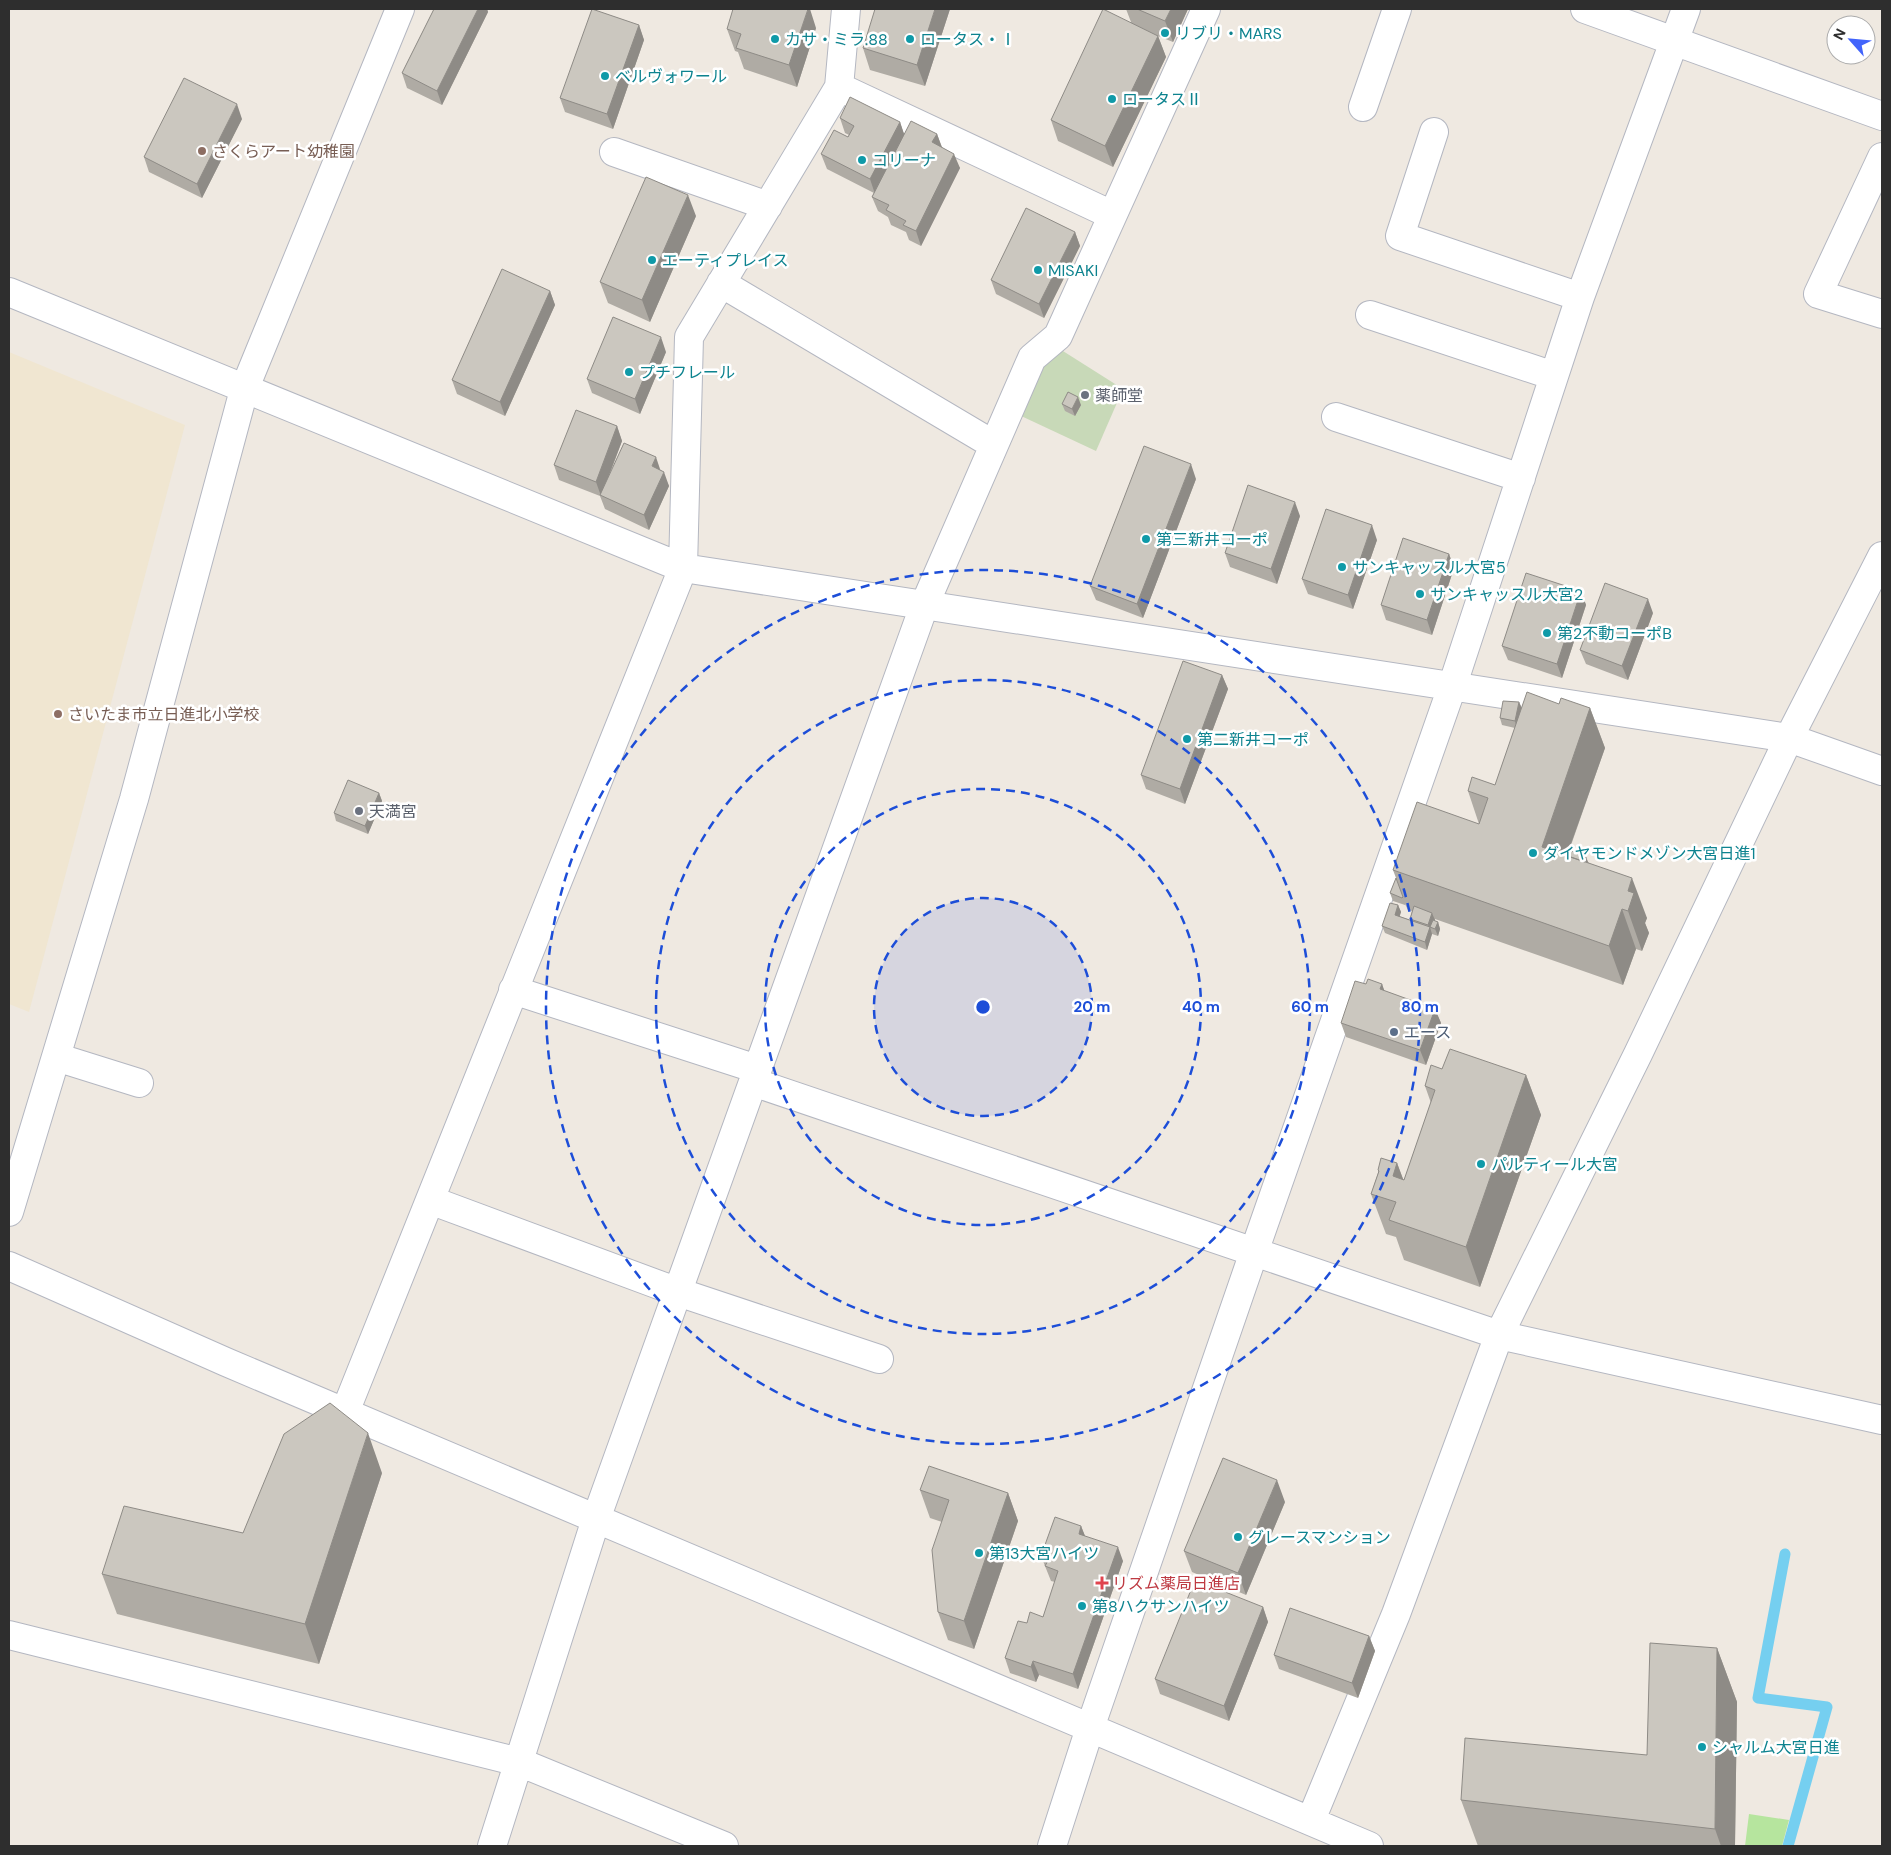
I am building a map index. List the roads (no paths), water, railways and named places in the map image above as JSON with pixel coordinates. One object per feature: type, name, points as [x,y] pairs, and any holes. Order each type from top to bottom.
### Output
[{"type":"street","points":[[9,1212],[134,799],[244,390],[400,9]]},
{"type":"street","points":[[345,1412],[683,568],[690,337],[839,87],[846,9]]},
{"type":"street","points":[[492,1846],[596,1520],[924,606],[1032,358],[1058,336],[1206,9]]},
{"type":"street","points":[[1363,107],[1397,9]]},
{"type":"street","points":[[1586,9],[1882,116]]},
{"type":"street","points":[[1052,1846],[1090,1728],[1254,1252],[1452,687],[1580,297],[1686,9]]},
{"type":"street","points":[[839,87],[1112,215]]},
{"type":"street","points":[[1434,132],[1400,236],[1580,297]]},
{"type":"street","points":[[614,152],[768,206]]},
{"type":"street","points":[[1882,157],[1818,294],[1882,314]]},
{"type":"street","points":[[721,283],[994,445]]},
{"type":"street","points":[[9,292],[244,390],[683,568],[1789,738],[1882,771]]},
{"type":"street","points":[[1370,316],[1554,376]]},
{"type":"street","points":[[1336,417],[1521,478]]},
{"type":"street","points":[[1311,1820],[1396,1614],[1499,1335],[1638,1054],[1789,738],[1882,556]]},
{"type":"street","points":[[513,990],[1254,1252],[1499,1335],[1882,1420]]},
{"type":"street","points":[[56,1057],[139,1083]]},
{"type":"street","points":[[430,1200],[678,1292],[879,1359]]},
{"type":"street","points":[[9,1266],[596,1520],[1311,1820],[1359,1844]]},
{"type":"street","points":[[9,1635],[519,1762],[724,1846]]},
{"type":"waterway","points":[[1785,1554],[1758,1698],[1827,1707],[1788,1846]]},
{"type":"place","name":"リブリ・MARS","points":[[1165,33]]},
{"type":"place","name":"カサ・ミラ.88","points":[[775,39]]},
{"type":"place","name":"ロータス・Ⅰ","points":[[910,39]]},
{"type":"place","name":"ベルヴォワール","points":[[605,76]]},
{"type":"place","name":"ロータスⅡ","points":[[1112,99]]},
{"type":"place","name":"さくらアート幼稚園","points":[[202,151]]},
{"type":"place","name":"コリーナ","points":[[862,160]]},
{"type":"place","name":"エーティプレイス","points":[[652,260]]},
{"type":"place","name":"MISAKI","points":[[1038,270]]},
{"type":"place","name":"プチフレール","points":[[629,372]]},
{"type":"place","name":"薬師堂","points":[[1085,395]]},
{"type":"place","name":"第三新井コーポ","points":[[1146,539]]},
{"type":"place","name":"サンキャッスル大宮5","points":[[1342,567]]},
{"type":"place","name":"サンキャッスル大宮2","points":[[1420,594]]},
{"type":"place","name":"第2不動コーポB","points":[[1547,633]]},
{"type":"place","name":"さいたま市立日進北小学校","points":[[58,714]]},
{"type":"place","name":"第二新井コーポ","points":[[1187,739]]},
{"type":"place","name":"天満宮","points":[[359,811]]},
{"type":"place","name":"ダイヤモンドメゾン大宮日進1","points":[[1533,853]]},
{"type":"place","name":"エース","points":[[1394,1032]]},
{"type":"place","name":"パルティール大宮","points":[[1481,1164]]},
{"type":"place","name":"グレースマンション","points":[[1238,1537]]},
{"type":"place","name":"第13大宮ハイツ","points":[[979,1553]]},
{"type":"place","name":"リズム薬局日進店","points":[[1102,1583]]},
{"type":"place","name":"第8ハクサンハイツ","points":[[1082,1606]]},
{"type":"place","name":"シャルム大宮日進","points":[[1702,1747]]}]
